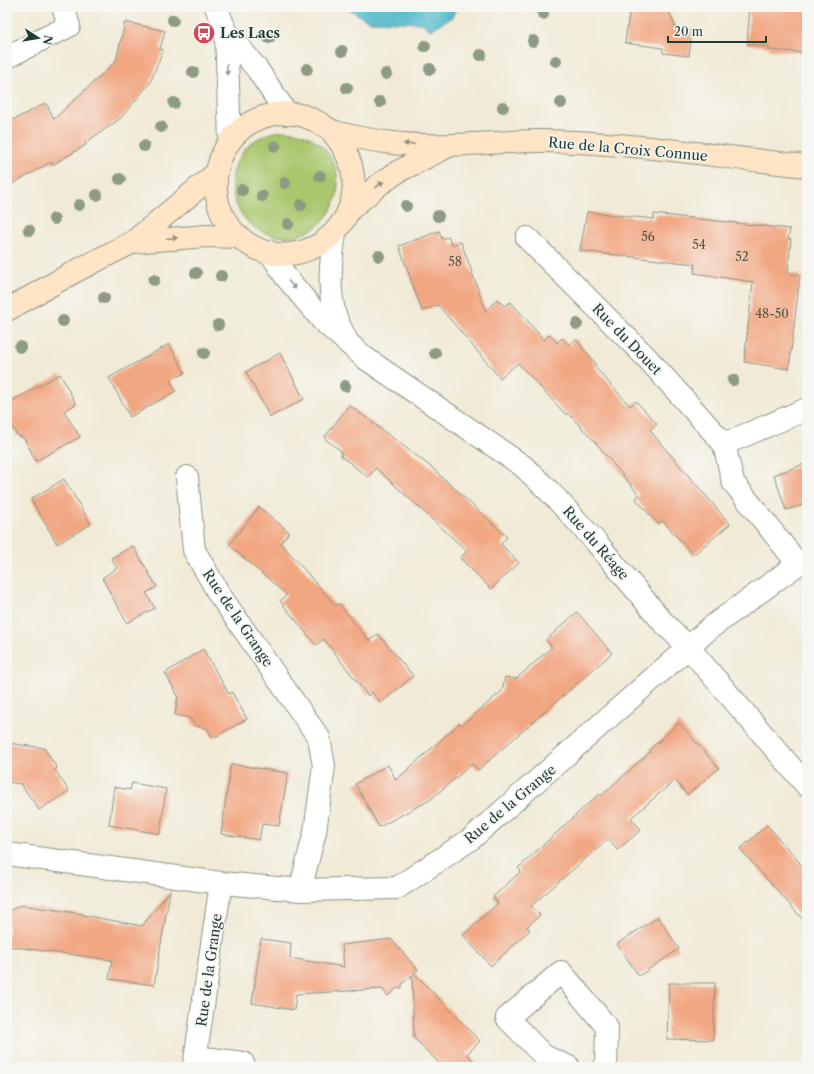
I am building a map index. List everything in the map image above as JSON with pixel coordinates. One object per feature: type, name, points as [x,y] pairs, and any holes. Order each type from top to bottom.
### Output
[{"type":"main road","points":[[287,114],[303,116],[318,122],[332,131],[348,154],[353,168],[355,182],[349,210],[334,233],[312,248],[284,254],[260,249],[240,237],[228,225],[219,209],[215,192],[215,174],[220,156],[230,140],[241,128],[256,120],[271,115],[287,114]]},
{"type":"main road","name":"Rue de la Croix Connue","points":[[332,131],[395,144],[448,146],[548,142],[628,146],[807,166]]},
{"type":"main road","name":"Rue de la Croix Connue","points":[[349,210],[380,184],[399,171],[448,146]]},
{"type":"main road","points":[[7,310],[74,272],[133,242],[215,174]]},
{"type":"main road","points":[[133,242],[206,236],[240,237]]},
{"type":"street","points":[[7,57],[69,26],[63,7]]},
{"type":"street","points":[[216,7],[226,31],[257,69],[287,114]]},
{"type":"street","points":[[226,31],[230,140]]},
{"type":"street","name":"Rue du Réage","points":[[334,233],[330,266],[331,290],[334,312],[347,342]]},
{"type":"street","name":"Rue du Douet","points":[[527,238],[647,358],[724,444],[733,482],[802,562],[710,628],[689,648]]},
{"type":"street","name":"Rue du Réage","points":[[270,252],[286,278],[322,320],[347,342],[382,370],[523,466],[552,494],[596,542],[662,621],[689,648],[807,786]]},
{"type":"street","points":[[724,444],[807,409]]},
{"type":"street","name":"Rue de la Grange","points":[[187,477],[194,550],[219,594],[319,738],[324,766],[315,832],[300,890]]},
{"type":"street","name":"Rue de la Grange","points":[[7,854],[221,883],[300,890],[397,888],[471,839],[689,648]]},
{"type":"street","name":"Rue de la Grange","points":[[221,883],[195,1062],[243,1063],[243,1067]]},
{"type":"street","points":[[569,1067],[544,1056],[507,1018],[561,972],[608,1027],[606,1067]]},
{"type":"green space","points":[[285,131],[305,135],[323,146],[334,164],[338,184],[334,204],[323,222],[305,233],[285,237],[265,233],[247,222],[236,204],[232,184],[236,164],[247,146],[265,135]]},
{"type":"water","points":[[345,7],[457,7],[452,17],[430,30],[422,23],[369,21]]},
{"type":"building","points":[[630,7],[667,7],[676,28],[692,31],[689,56],[663,53],[663,48],[625,43]]},
{"type":"building","points":[[750,7],[807,9],[807,53],[769,50],[769,47],[747,44]]},
{"type":"building","points":[[125,22],[165,31],[160,49],[163,50],[150,83],[120,119],[85,143],[86,145],[52,165],[51,162],[7,187],[7,123],[46,103],[54,119],[116,61]]},
{"type":"building","points":[[587,212],[654,219],[654,214],[790,229],[788,239],[791,239],[788,273],[800,275],[789,369],[744,362],[753,282],[694,273],[695,264],[580,251]]},
{"type":"building","points":[[439,231],[442,239],[448,237],[452,245],[461,242],[486,311],[497,299],[504,306],[511,302],[544,340],[550,334],[557,343],[562,338],[569,345],[576,339],[596,364],[594,366],[630,406],[636,401],[657,424],[650,430],[730,524],[693,555],[663,521],[658,524],[636,499],[639,495],[596,443],[568,413],[566,415],[518,363],[500,378],[438,305],[422,311],[399,246]]},
{"type":"building","points":[[169,344],[185,373],[170,380],[176,391],[130,417],[109,378]]},
{"type":"building","points":[[280,353],[304,399],[270,417],[246,372]]},
{"type":"building","points":[[60,374],[76,404],[64,411],[80,437],[36,461],[24,438],[17,435],[9,422],[11,415],[7,409],[7,404]]},
{"type":"building","points":[[349,405],[430,466],[507,537],[501,544],[519,563],[491,589],[460,558],[467,551],[376,468],[368,477],[341,456],[341,451],[324,438]]},
{"type":"building","points":[[807,463],[807,504],[786,510],[774,475]]},
{"type":"building","points":[[64,479],[91,524],[57,544],[31,499]]},
{"type":"building","points":[[259,507],[289,532],[281,543],[335,605],[339,604],[369,641],[378,634],[413,676],[381,703],[372,692],[368,696],[324,639],[316,645],[280,601],[287,595],[229,545]]},
{"type":"building","points":[[133,546],[157,587],[146,593],[155,608],[127,623],[102,578],[117,568],[111,558]]},
{"type":"building","points":[[577,612],[612,653],[478,770],[472,764],[430,800],[379,827],[355,784],[388,765],[396,780],[460,723],[462,725],[502,691],[505,677],[516,679],[552,647],[546,640]]},
{"type":"building","points":[[203,649],[229,694],[232,692],[247,719],[213,738],[207,728],[195,726],[190,718],[175,715],[178,696],[165,673]]},
{"type":"building","points":[[679,723],[719,768],[687,795],[675,780],[631,818],[641,830],[617,850],[608,839],[531,906],[540,915],[527,927],[530,930],[491,966],[463,935],[498,903],[493,897],[521,871],[518,868],[599,794],[601,796],[650,752],[649,750]]},
{"type":"building","points":[[7,743],[44,748],[57,768],[55,770],[69,791],[39,810],[21,784],[7,782]]},
{"type":"building","points":[[231,764],[288,773],[279,826],[262,824],[259,840],[221,834]]},
{"type":"building","points":[[132,783],[166,789],[160,834],[109,825],[114,787],[130,790]]},
{"type":"building","points":[[767,825],[807,871],[807,924],[740,849]]},
{"type":"building","points":[[170,891],[154,985],[109,979],[112,960],[7,946],[9,911],[21,905],[83,914],[142,926]]},
{"type":"building","points":[[658,917],[679,949],[639,976],[617,944]]},
{"type":"building","points":[[261,939],[291,943],[290,958],[344,967],[342,945],[391,939],[418,970],[414,973],[480,1041],[467,1054],[480,1067],[443,1067],[414,1038],[412,975],[402,984],[402,988],[397,988],[388,996],[382,989],[296,994],[294,1010],[252,1003]]},
{"type":"building","points":[[669,983],[715,983],[713,1040],[667,1039]]},
{"type":"place","name":"Les Lacs","points":[[204,33]]}]
